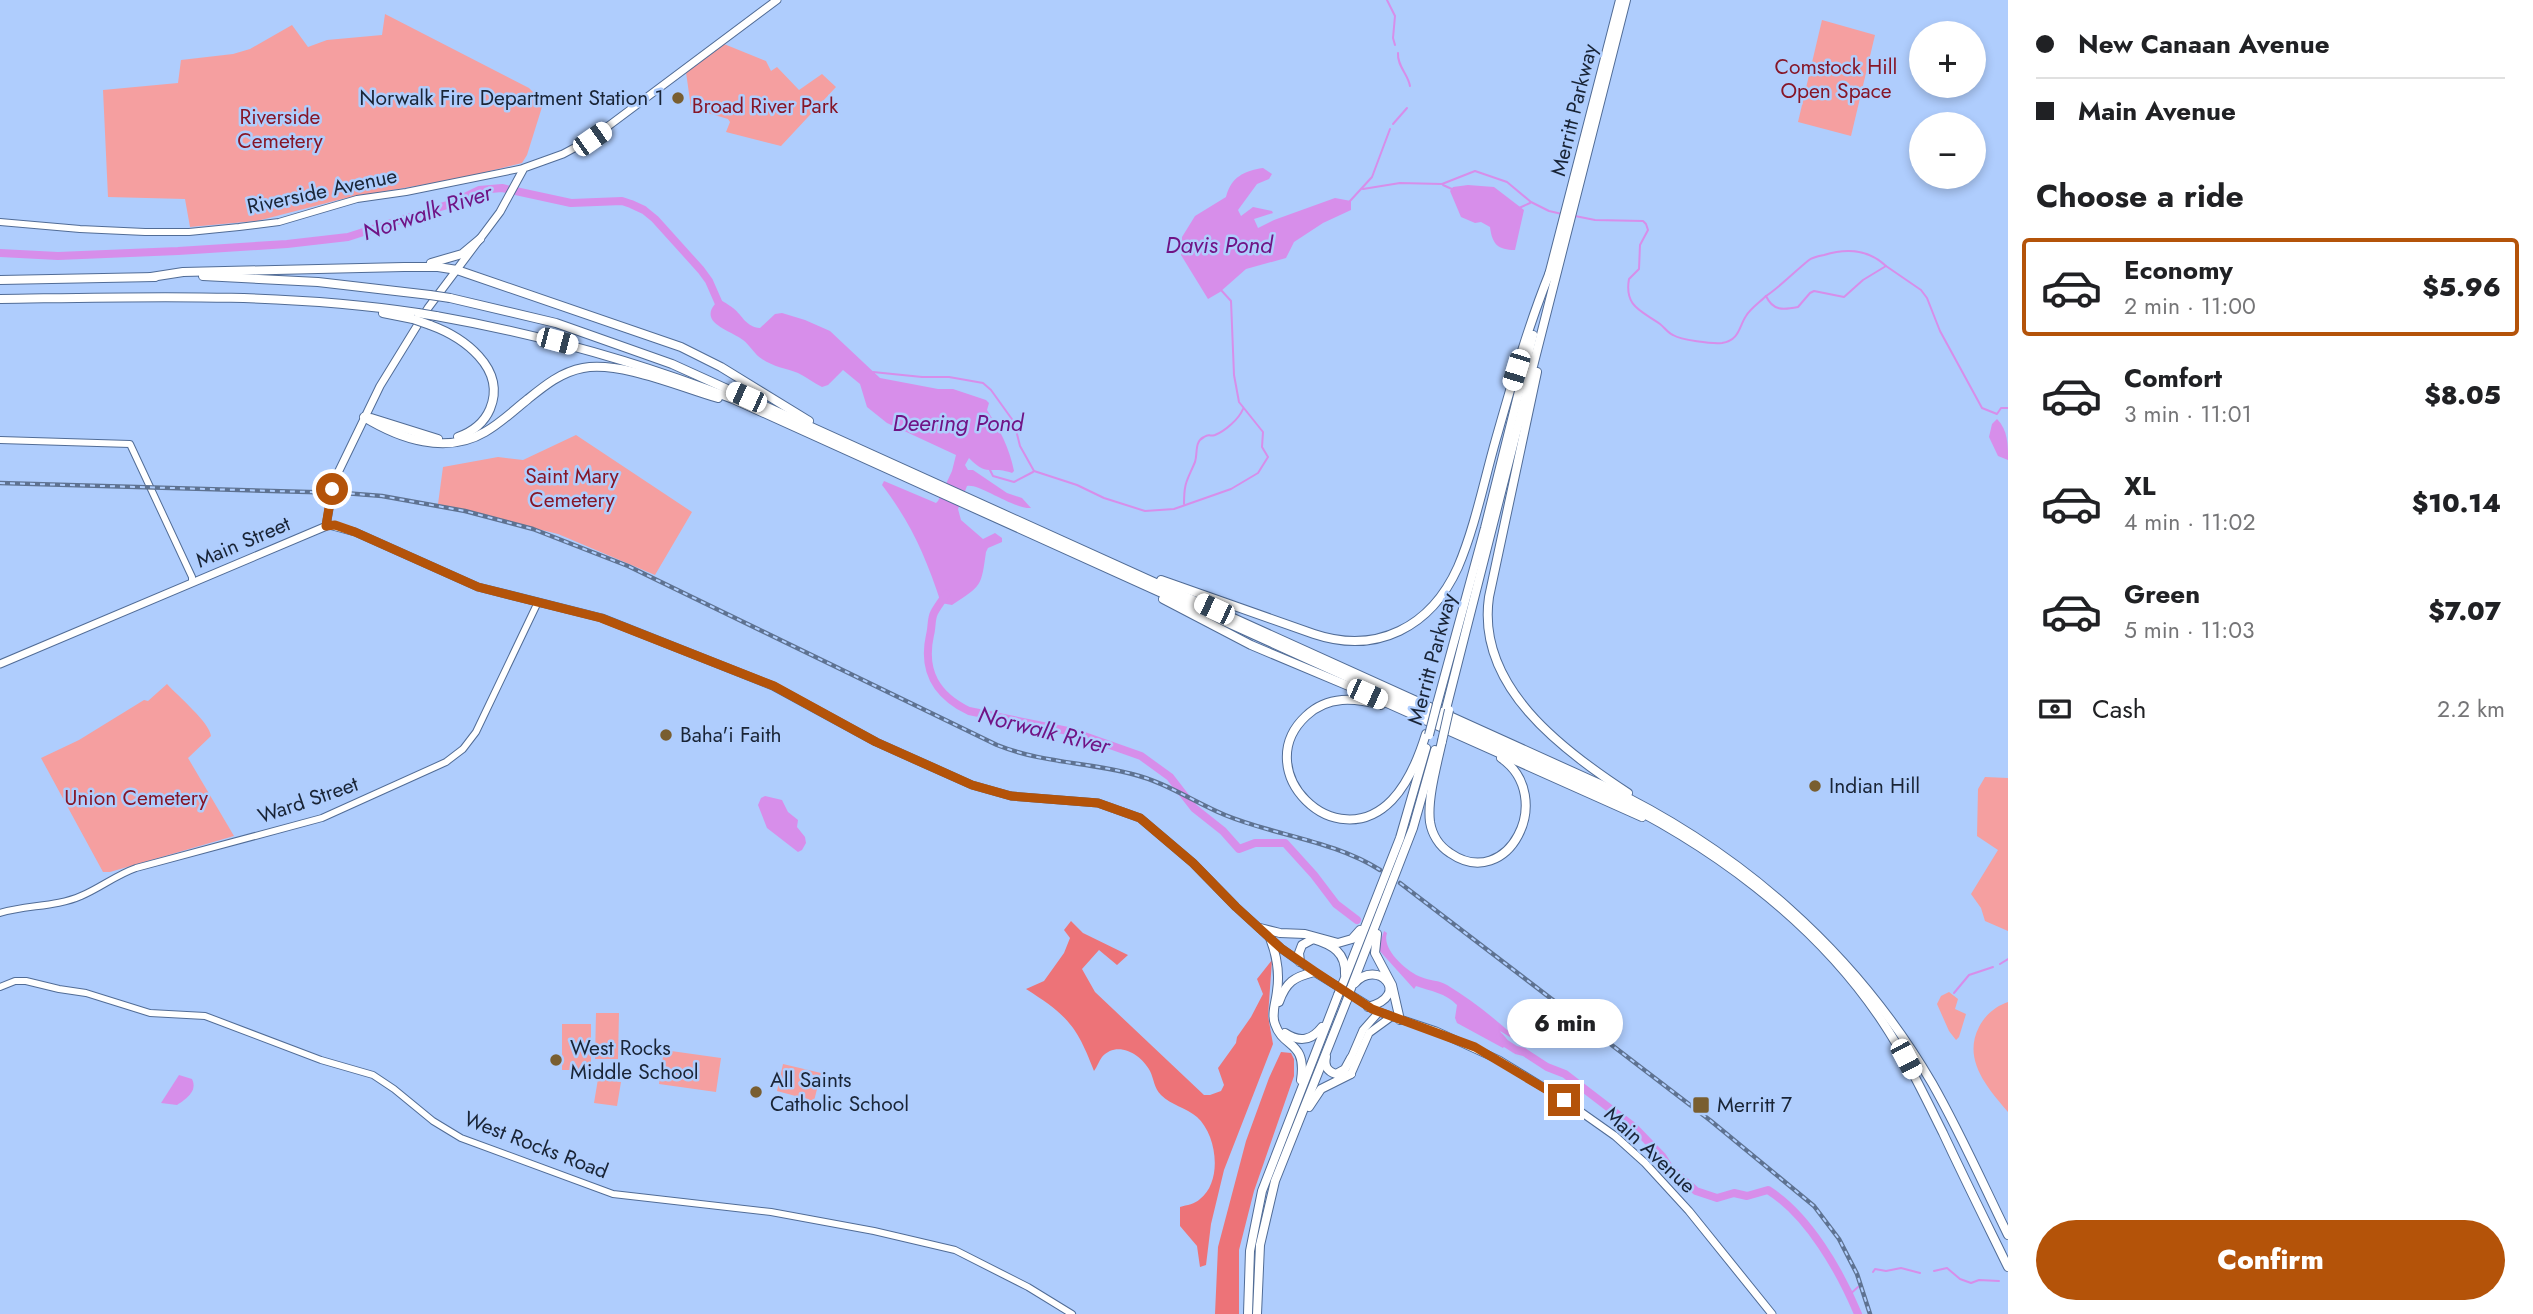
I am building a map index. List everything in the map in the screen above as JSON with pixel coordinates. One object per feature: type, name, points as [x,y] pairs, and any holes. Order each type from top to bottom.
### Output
[{"type":"highway","name":"Merritt Parkway","points":[[1257,1314],[1260,1245],[1266,1213],[1288,1146],[1346,1000],[1347,986],[1372,909],[1405,823],[1427,735],[1549,310],[1565,230],[1620,0]]},
{"type":"highway","name":"Merritt Parkway","points":[[1581,167],[1626,0]]},
{"type":"highway","name":"Merritt Parkway","points":[[1488,528],[1550,272],[1565,230]]},
{"type":"highway","points":[[404,267],[456,257],[480,239]]},
{"type":"highway","points":[[151,277],[183,272],[404,267],[457,270],[681,347],[721,367],[791,410],[802,423],[1099,565],[1138,578],[1618,800],[1660,822],[1718,859],[1772,901],[1853,983],[1882,1020],[1917,1080],[2008,1267]]},
{"type":"highway","points":[[1138,578],[1326,638],[1365,641],[1396,633],[1426,613],[1454,576],[1472,524],[1516,370],[1550,272]]},
{"type":"highway","points":[[0,280],[151,277],[295,280],[450,298],[542,319],[600,337],[671,364],[775,416]]},
{"type":"highway","points":[[0,299],[219,296],[333,302],[415,316],[436,316],[512,331],[613,356],[690,382],[775,416]]},
{"type":"highway","points":[[1549,310],[1489,597],[1488,625],[1494,657],[1510,687],[1535,719],[1568,748],[1626,792],[1666,814],[1721,854],[1776,896],[1821,938],[1866,989],[1932,1083],[2008,1235]]},
{"type":"highway","points":[[364,417],[441,439],[465,435],[484,420],[493,397],[492,378],[487,366],[468,345],[415,316]]},
{"type":"highway","points":[[364,417],[414,440],[437,444],[457,442],[486,431],[561,376],[580,369],[604,366],[802,423],[859,445],[938,488]]},
{"type":"highway","points":[[969,502],[1066,542],[1119,570],[1602,785],[1683,828]]},
{"type":"highway","name":"Merritt Parkway","points":[[1248,1314],[1247,1281],[1255,1222],[1266,1178],[1338,995],[1347,986],[1386,900],[1413,828],[1448,709],[1483,546]]},
{"type":"highway","points":[[1138,578],[1251,645],[1648,820],[1718,859]]},
{"type":"highway","points":[[1427,735],[1414,766],[1397,794],[1381,809],[1363,817],[1339,818],[1317,810],[1300,795],[1291,778],[1288,751],[1293,735],[1306,715],[1331,701],[1366,701],[1437,725]]},
{"type":"highway","points":[[1440,740],[1430,811],[1433,831],[1440,843],[1452,854],[1468,861],[1485,861],[1504,853],[1516,840],[1525,819],[1526,801],[1522,786],[1508,764],[1467,740]]},
{"type":"highway","points":[[1386,900],[1374,948],[1392,985],[1400,1020]]},
{"type":"highway","points":[[1259,928],[1344,943],[1356,937],[1372,909]]},
{"type":"highway","points":[[1269,938],[1279,968],[1275,1024],[1298,1051],[1303,1067],[1297,1101]]},
{"type":"highway","points":[[1300,962],[1300,949],[1305,942],[1313,939],[1334,947],[1339,952],[1345,963],[1347,986],[1366,975],[1374,974],[1385,979],[1390,989],[1388,997],[1381,1004],[1368,1007]]},
{"type":"highway","points":[[1314,971],[1296,977],[1287,985],[1277,1014],[1278,1023],[1288,1036],[1308,1038],[1321,1029],[1331,1012]]},
{"type":"highway","points":[[1327,1049],[1325,1065],[1331,1073],[1343,1071],[1351,1058]]},
{"type":"highway","points":[[1288,1146],[1315,1095],[1325,1086],[1351,1074]]},
{"type":"highway","points":[[1335,1082],[1347,1087]]},
{"type":"main road","points":[[538,602],[478,587],[355,532],[335,525],[326,526],[333,485],[364,417],[406,342],[507,200],[524,168],[556,157],[592,139],[777,0]]},
{"type":"main road","name":"Riverside Avenue","points":[[0,222],[145,232],[188,232],[239,227],[279,222],[357,199],[524,168]]},
{"type":"main road","points":[[0,440],[130,444],[192,582]]},
{"type":"main road","name":"Main Street","points":[[0,664],[326,526]]},
{"type":"main road","name":"Main Avenue","points":[[538,602],[601,618],[774,686],[876,742],[972,785],[1011,796],[1098,803],[1140,818],[1179,850],[1269,938],[1300,962],[1368,1007],[1488,1053],[1564,1100],[1615,1136],[1645,1163],[1689,1211],[1772,1314]]},
{"type":"main road","name":"Ward Street","points":[[0,912],[57,903],[81,896],[120,873],[322,818],[446,762],[463,749],[476,732],[538,602]]},
{"type":"main road","name":"West Rocks Road","points":[[0,987],[15,981],[26,981],[86,993],[150,1013],[205,1016],[321,1060],[373,1075],[433,1121],[461,1138],[613,1194],[771,1212],[874,1231],[955,1250],[1028,1287],[1072,1314]]},
{"type":"main road","points":[[1351,1058],[1363,1030],[1379,1012]]},
{"type":"main road","points":[[1351,1074],[1369,1033],[1391,1017]]},
{"type":"green space","name":"Riverside Cemetery","points":[[385,14],[529,88],[538,97],[542,107],[522,163],[462,178],[346,198],[257,221],[190,227],[185,199],[108,197],[103,90],[178,83],[181,60],[233,54],[250,49],[292,25],[308,47],[327,40],[382,35]]},
{"type":"green space","name":"Comstock Hill Open Space","points":[[1822,20],[1875,35],[1851,136],[1798,122]]},
{"type":"green space","name":"Broad River Park","points":[[724,44],[766,61],[771,71],[777,67],[799,90],[822,74],[836,87],[781,146],[726,132],[730,122],[728,119],[691,108],[686,72]]},
{"type":"green space","name":"Saint Mary Cemetery","points":[[576,435],[692,512],[655,575],[558,534],[438,504],[443,467],[498,457],[523,460]]},
{"type":"green space","name":"Union Cemetery","points":[[167,684],[200,717],[209,731],[211,736],[188,758],[234,836],[103,872],[41,758],[79,740],[144,700],[148,701]]},
{"type":"green space","points":[[1985,777],[2008,778],[2008,931],[1985,921],[1981,908],[1971,894],[1998,850],[1977,836],[1978,789]]},
{"type":"green space","points":[[1949,992],[1958,999],[1955,1009],[1966,1014],[1956,1040],[1937,1004],[1941,996]]},
{"type":"green space","points":[[2008,1002],[2008,1112],[1980,1073],[1974,1051],[1981,1023],[1991,1012]]},
{"type":"green space","points":[[596,1013],[619,1013],[618,1059],[595,1059]]},
{"type":"green space","points":[[562,1024],[591,1024],[591,1070],[562,1070]]},
{"type":"green space","points":[[664,1050],[721,1058],[716,1092],[659,1084]]},
{"type":"green space","points":[[783,1064],[821,1073],[814,1101],[777,1091]]},
{"type":"green space","points":[[598,1079],[621,1082],[617,1106],[594,1103]]},
{"type":"shaded area","points":[[1071,921],[1083,933],[1128,955],[1117,965],[1099,950],[1082,969],[1095,992],[1204,1095],[1221,1091],[1224,1085],[1218,1068],[1236,1043],[1263,994],[1257,979],[1272,960],[1268,1016],[1273,1044],[1224,1170],[1211,1224],[1206,1265],[1200,1267],[1197,1246],[1180,1226],[1180,1207],[1198,1201],[1212,1181],[1215,1158],[1204,1125],[1193,1114],[1161,1095],[1146,1065],[1128,1051],[1121,1049],[1108,1052],[1094,1071],[1082,1043],[1069,1023],[1052,1006],[1026,989],[1044,981],[1064,953],[1070,938],[1064,930]]},
{"type":"shaded area","points":[[1281,1052],[1291,1053],[1294,1059],[1294,1076],[1254,1191],[1239,1250],[1239,1314],[1215,1314],[1218,1247],[1246,1141]]},
{"type":"water","name":"Davis Pond","points":[[1263,168],[1272,174],[1269,179],[1257,184],[1238,210],[1241,216],[1253,207],[1272,211],[1273,213],[1254,219],[1258,228],[1335,198],[1351,201],[1351,210],[1323,223],[1294,242],[1286,258],[1246,269],[1208,299],[1181,255],[1182,237],[1195,216],[1226,197],[1235,180],[1244,173]]},
{"type":"water","points":[[1453,187],[1494,187],[1524,210],[1515,250],[1497,245],[1492,238],[1490,227],[1461,217],[1450,191]]},
{"type":"water","name":"Deering Pond","points":[[714,297],[731,306],[755,327],[760,328],[775,314],[782,313],[830,331],[880,378],[938,389],[953,389],[989,403],[987,410],[1004,439],[1014,471],[1012,473],[981,468],[969,458],[965,465],[968,470],[973,470],[1007,493],[1022,498],[1031,508],[1015,505],[980,488],[967,486],[958,509],[961,520],[983,539],[995,533],[1002,538],[1002,542],[988,548],[981,579],[975,589],[952,605],[941,603],[917,541],[882,485],[884,481],[936,503],[952,471],[956,455],[887,423],[867,407],[860,384],[843,370],[828,385],[822,387],[798,373],[762,359],[743,340],[713,321],[711,311],[715,304]]},
{"type":"water","points":[[1997,419],[2005,433],[2008,460],[1998,456],[1989,437],[1992,424]]},
{"type":"water","points":[[765,796],[782,800],[788,812],[798,820],[797,827],[806,843],[802,850],[798,852],[767,828],[758,805]]},
{"type":"water","points":[[1384,931],[1387,933],[1386,939],[1391,953],[1403,965],[1415,974],[1444,983],[1456,990],[1513,1035],[1510,1037],[1500,1031],[1507,1043],[1503,1048],[1457,1023],[1457,1005],[1448,998],[1416,986],[1414,989],[1378,949]]},
{"type":"water","points":[[179,1075],[192,1079],[190,1094],[177,1105],[161,1103]]},
{"type":"waterway","points":[[1387,0],[1395,16],[1395,45]]},
{"type":"waterway","points":[[1398,53],[1399,62],[1410,86]]},
{"type":"waterway","points":[[1393,124],[1407,108]]},
{"type":"waterway","points":[[1350,201],[1372,177],[1390,129]]},
{"type":"waterway","points":[[1363,189],[1400,183],[1442,184],[1475,171],[1507,182],[1531,202],[1562,214]]},
{"type":"waterway","points":[[1443,185],[1454,190]]},
{"type":"waterway","name":"Norwalk River","points":[[0,253],[58,256],[178,251],[348,237],[450,204],[479,190],[502,188],[571,203],[622,201],[644,210],[701,270],[720,306]]},
{"type":"waterway","points":[[1519,208],[1530,203]]},
{"type":"waterway","points":[[1575,216],[1595,220],[1643,221],[1646,224],[1648,230],[1640,245],[1639,269],[1629,279],[1629,296],[1636,307],[1671,334],[1697,341],[1722,343],[1732,339],[1748,313],[1766,296],[1775,307],[1783,309],[1798,307],[1814,291],[1844,297],[1863,280],[1886,266],[1921,290],[1927,298],[1940,331],[1982,408],[1997,414],[2001,408],[2008,408]]},
{"type":"waterway","points":[[1766,296],[1809,260],[1818,256],[1841,251],[1865,253],[1886,266]]},
{"type":"waterway","points":[[873,372],[949,377],[983,383],[1014,422],[1020,446],[1034,471],[1145,511],[1174,509],[1231,489],[1258,473],[1268,457],[1262,447],[1263,432],[1239,402],[1234,375],[1231,301],[1221,290]]},
{"type":"waterway","points":[[1184,504],[1185,486],[1195,462],[1199,442],[1206,436],[1215,435],[1227,428],[1243,409]]},
{"type":"waterway","points":[[990,470],[993,476],[1014,482],[1033,472]]},
{"type":"waterway","name":"Norwalk River","points":[[946,594],[933,615],[928,660],[934,680],[958,705],[969,711],[1073,732],[1141,756],[1170,777],[1194,808],[1223,831],[1239,849],[1255,843],[1285,843],[1336,904],[1357,920]]},
{"type":"waterway","points":[[2000,964],[2008,959]]},
{"type":"waterway","points":[[1954,993],[1969,975],[1993,967]]},
{"type":"waterway","name":"Norwalk River","points":[[1500,1037],[1516,1050],[1565,1074],[1634,1127],[1669,1167],[1696,1191],[1717,1198],[1734,1193],[1747,1196],[1768,1190],[1783,1201],[1821,1245],[1858,1314]]},
{"type":"waterway","points":[[1873,1272],[1875,1269],[1886,1271],[1901,1268],[1920,1273]]},
{"type":"waterway","points":[[1934,1271],[1947,1268],[1960,1279],[1971,1283],[1979,1280],[1999,1281]]},
{"type":"waterway","points":[[1848,1296],[1858,1287]]},
{"type":"railway","points":[[0,483],[382,496],[465,511],[533,529],[628,566],[997,745],[1048,759],[1115,770],[1144,778],[1225,815],[1343,852],[1380,870]]},
{"type":"railway","points":[[1400,883],[1711,1121],[1814,1206],[1839,1239],[1857,1274],[1870,1314]]},
{"type":"place","name":"Norwalk Fire Department Station 1","points":[[678,98]]},
{"type":"place","name":"Baha'i Faith","points":[[666,735]]},
{"type":"place","name":"Indian Hill","points":[[1815,786]]},
{"type":"place","name":"West Rocks Middle School","points":[[556,1060]]},
{"type":"place","name":"All Saints Catholic School","points":[[756,1092]]},
{"type":"place","name":"Merritt 7","points":[[1701,1105]]},
{"type":"route","points":[[332,489],[326,526],[335,525],[355,532],[478,587],[601,618],[774,686],[876,742],[990,792],[1098,803],[1140,818],[1193,863],[1282,949],[1314,971],[1372,1009],[1475,1047],[1564,1100]]}]
